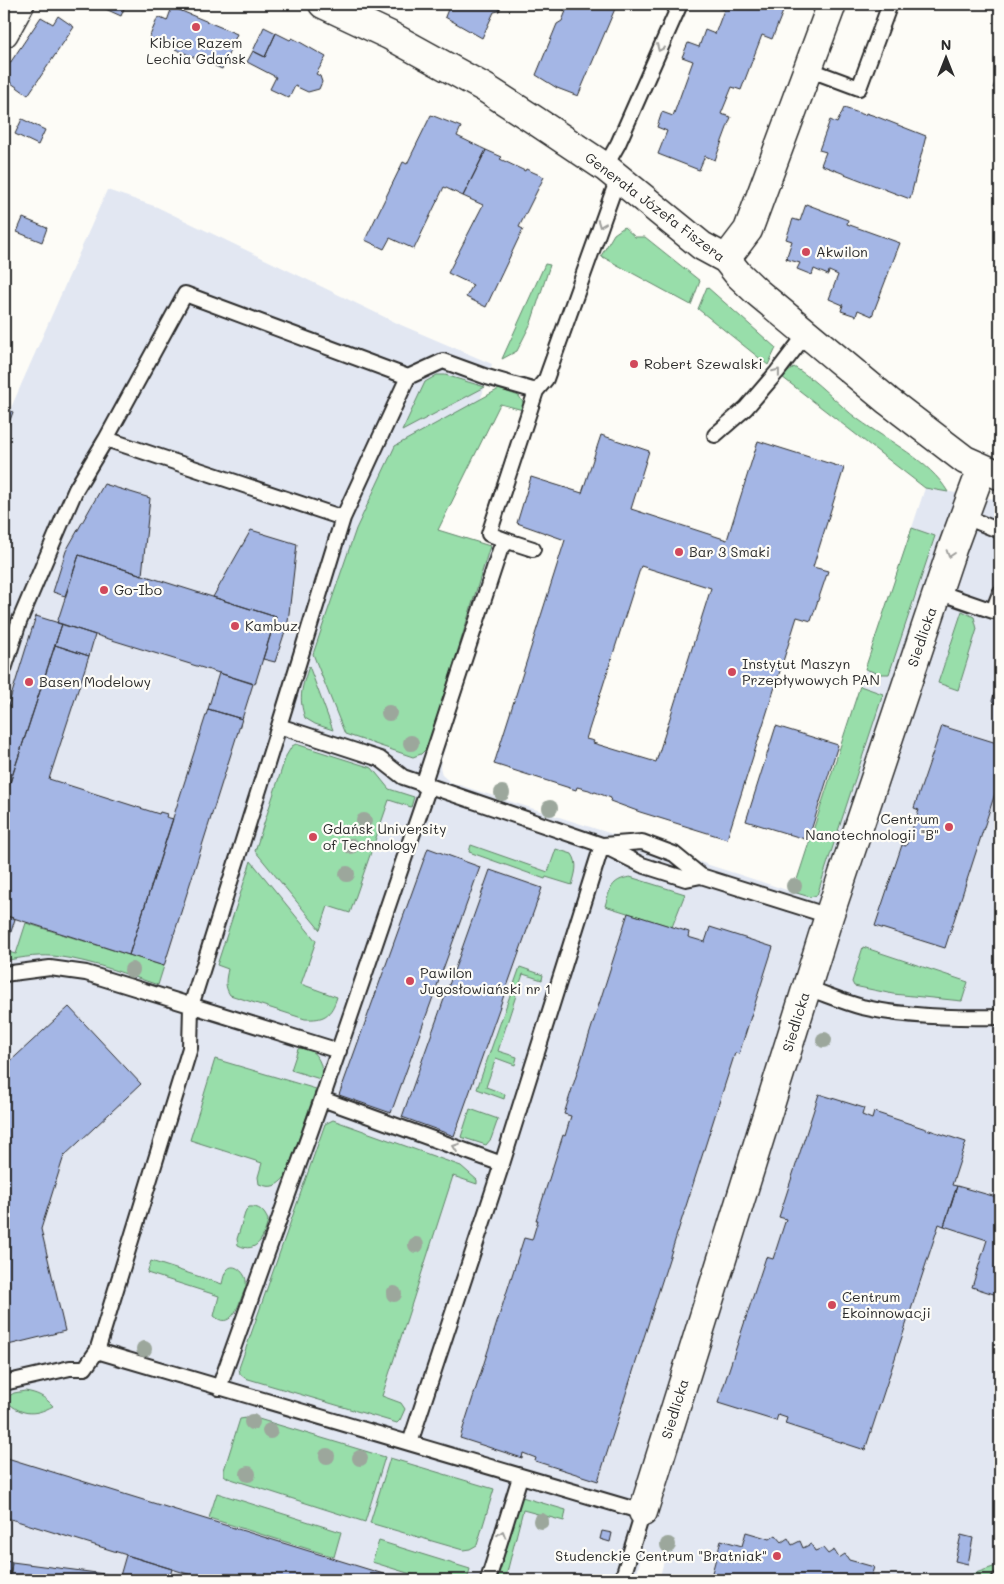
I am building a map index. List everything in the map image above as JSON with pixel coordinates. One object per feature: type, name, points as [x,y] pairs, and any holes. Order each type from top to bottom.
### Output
[{"type":"street","points":[[4,33],[20,4]]},
{"type":"street","name":"Generała Józefa Fiszera","points":[[322,4],[389,35],[485,88],[611,173],[702,246],[726,259],[738,274],[806,334],[888,401],[965,460],[991,472]]},
{"type":"street","points":[[726,259],[748,230],[832,4]]},
{"type":"street","name":"Siedlicka","points":[[643,1512],[829,916],[963,516],[991,472]]},
{"type":"lane","points":[[533,549],[489,534],[536,391],[546,379],[611,173],[618,144],[680,4]]},
{"type":"lane","points":[[808,68],[858,88],[890,4]]},
{"type":"lane","points":[[4,669],[19,622],[76,489],[106,439],[185,294],[408,377]]},
{"type":"lane","points":[[716,435],[746,408],[806,334]]},
{"type":"lane","points":[[4,1383],[70,1368],[85,1368],[97,1351],[190,1048],[191,1006],[343,518],[408,377],[443,361],[487,377],[536,391]]},
{"type":"lane","points":[[106,439],[343,518]]},
{"type":"lane","points":[[963,516],[1000,531]]},
{"type":"lane","points":[[218,1388],[339,1051],[426,786],[500,550],[508,540]]},
{"type":"lane","points":[[938,592],[993,611],[1000,593]]},
{"type":"lane","points":[[279,726],[380,759],[403,778],[602,845],[642,865],[686,879],[700,876]]},
{"type":"lane","points":[[602,845],[642,842],[674,854],[700,876],[829,916]]},
{"type":"lane","points":[[410,1443],[502,1164],[602,845]]},
{"type":"lane","points":[[4,974],[50,968],[86,973],[339,1051]]},
{"type":"lane","points":[[807,988],[860,1006],[883,1011],[966,1017],[1000,1017]]},
{"type":"lane","points":[[322,1099],[502,1164]]},
{"type":"lane","points":[[97,1351],[643,1512]]},
{"type":"lane","points":[[488,1580],[520,1477]]},
{"type":"lane","name":"Siedlicka","points":[[622,1580],[643,1512]]},
{"type":"shaded area","name":"Gdańsk University of Technology","points":[[107,190],[157,207],[401,325],[492,364],[438,530],[507,551],[441,760],[442,775],[450,782],[793,892],[925,488],[1000,500],[1000,1580],[659,1580],[664,1561],[642,1555],[635,1580],[601,1578],[600,1580],[4,1580],[4,408],[10,410]]},
{"type":"green space","points":[[624,227],[635,237],[645,237],[700,281],[691,305],[601,256],[614,234]]},
{"type":"green space","points":[[545,264],[550,265],[531,323],[517,351],[502,359]]},
{"type":"green space","points":[[707,287],[776,348],[768,365],[698,309]]},
{"type":"green space","points":[[794,367],[859,420],[920,461],[948,492],[925,488],[782,377]]},
{"type":"green space","points":[[437,375],[445,375],[485,387],[402,431],[425,382]]},
{"type":"green space","points":[[499,389],[519,396],[524,404],[523,410],[500,404],[438,530],[490,546],[428,747],[421,754],[413,757],[345,734],[313,654],[356,529],[395,446]]},
{"type":"green space","points":[[912,528],[935,536],[889,674],[880,674],[865,669]]},
{"type":"green space","points":[[962,611],[974,617],[977,629],[958,690],[938,683]]},
{"type":"green space","points":[[309,666],[333,730],[315,724],[305,718],[301,698]]},
{"type":"green space","points":[[860,686],[883,694],[817,895],[810,897],[793,892]]},
{"type":"green space","points":[[296,744],[372,768],[389,789],[414,797],[411,807],[389,800],[350,913],[328,906],[320,930],[255,851],[286,756],[292,746]]},
{"type":"green space","points":[[471,845],[548,872],[556,849],[572,854],[576,865],[572,885],[546,877],[545,879],[469,852]]},
{"type":"green space","points":[[251,861],[316,941],[301,984],[337,997],[332,1009],[326,1016],[317,1019],[305,1019],[230,995],[228,992],[226,982],[228,969],[217,965]]},
{"type":"green space","points":[[630,877],[685,894],[672,927],[605,906],[612,886],[619,880]]},
{"type":"green space","points":[[26,923],[164,966],[158,985],[97,965],[61,957],[32,956],[4,961],[4,951],[16,954]]},
{"type":"green space","points":[[863,947],[968,982],[962,1001],[893,994],[854,986],[852,982]]},
{"type":"green space","points":[[520,967],[543,975],[542,980],[523,974],[498,1051],[517,1057],[515,1065],[496,1058],[486,1087],[505,1094],[504,1099],[477,1089]]},
{"type":"green space","points":[[304,1046],[313,1052],[321,1064],[320,1079],[291,1070],[298,1049]]},
{"type":"green space","points":[[215,1059],[316,1089],[286,1176],[277,1184],[267,1186],[259,1184],[258,1177],[262,1163],[190,1140]]},
{"type":"green space","points":[[470,1109],[498,1119],[491,1139],[486,1145],[461,1137]]},
{"type":"green space","points":[[333,1120],[461,1166],[477,1180],[477,1184],[453,1176],[382,1396],[401,1403],[405,1409],[397,1423],[245,1378],[240,1374],[239,1368],[325,1124]]},
{"type":"green space","points":[[249,1207],[256,1207],[261,1210],[268,1220],[262,1238],[255,1246],[250,1248],[238,1245],[237,1239],[246,1210]]},
{"type":"green space","points":[[151,1261],[222,1284],[227,1270],[233,1267],[239,1270],[244,1275],[246,1283],[233,1316],[229,1319],[220,1320],[214,1316],[219,1296],[147,1273]]},
{"type":"green space","points":[[25,1391],[40,1395],[53,1406],[39,1412],[27,1413],[4,1399],[14,1393]]},
{"type":"green space","points":[[252,1417],[385,1457],[365,1522],[228,1478],[224,1475],[240,1419]]},
{"type":"green space","points":[[390,1458],[494,1489],[477,1545],[463,1550],[370,1523]]},
{"type":"green space","points":[[217,1493],[341,1532],[334,1557],[209,1518]]},
{"type":"green space","points":[[522,1497],[566,1510],[564,1521],[523,1510],[505,1580],[494,1580],[519,1502]]},
{"type":"green space","points":[[379,1541],[470,1569],[467,1580],[430,1580],[372,1562]]},
{"type":"green space","points":[[999,1565],[991,1580],[962,1580],[967,1576]]},
{"type":"building","points":[[100,4],[126,4],[121,16],[99,6]]},
{"type":"building","points":[[450,4],[502,4],[499,11],[494,12],[482,38],[445,17]]},
{"type":"building","points":[[552,4],[617,4],[578,96],[557,88],[536,75],[557,24],[562,21],[566,11]]},
{"type":"building","points":[[714,4],[786,4],[772,39],[762,35],[741,90],[732,87],[721,114],[731,117],[715,160],[705,156],[699,170],[658,154],[667,131],[657,127],[662,112],[673,116],[693,61],[682,57],[688,43],[699,47],[705,30],[715,34],[724,10],[714,6]]},
{"type":"building","points":[[172,7],[237,34],[222,69],[149,38],[158,17],[167,21]]},
{"type":"building","points":[[58,16],[74,27],[28,95],[4,78],[4,72],[41,17],[53,24]]},
{"type":"building","points":[[264,27],[276,33],[265,57],[253,51]]},
{"type":"building","points":[[276,33],[290,40],[292,38],[326,57],[316,74],[320,76],[322,82],[319,89],[308,92],[295,86],[289,98],[270,89],[276,77],[247,62],[253,51],[265,57]]},
{"type":"building","points":[[1000,69],[1000,90],[993,88]]},
{"type":"building","points":[[844,108],[865,115],[866,113],[875,116],[926,136],[910,199],[821,165],[826,152],[819,150],[830,120],[837,123]]},
{"type":"building","points":[[431,115],[461,127],[457,136],[486,150],[463,196],[444,187],[414,249],[390,238],[384,249],[365,240],[403,162],[407,164]]},
{"type":"building","points":[[22,119],[45,130],[38,145],[15,134]]},
{"type":"building","points":[[486,150],[525,171],[526,169],[544,177],[519,227],[523,229],[486,307],[466,297],[473,285],[448,273],[483,205],[463,196]]},
{"type":"building","points":[[806,204],[848,220],[847,224],[900,243],[872,316],[858,310],[856,316],[841,311],[843,305],[829,299],[838,275],[829,271],[828,275],[814,269],[812,275],[797,269],[800,263],[786,259],[792,241],[786,239],[793,219],[800,221]]},
{"type":"building","points":[[23,218],[47,228],[42,242],[17,232]]},
{"type":"building","points":[[4,408],[13,412],[4,437]]},
{"type":"building","name":"Instytut Maszyn Przepływowych PAN","points":[[601,435],[649,451],[631,509],[727,540],[758,441],[844,468],[813,567],[828,571],[811,621],[797,617],[727,839],[640,812],[610,801],[611,798],[589,790],[577,787],[576,790],[494,764],[565,540],[517,523],[531,477],[582,493]],"holes":[[[641,566],[711,588],[656,762],[593,743],[594,741],[586,739]]]},
{"type":"building","points":[[104,484],[150,498],[142,575],[79,555],[65,596],[53,592],[66,551]]},
{"type":"building","points":[[251,530],[297,544],[288,622],[275,662],[263,659],[276,617],[213,597]]},
{"type":"building","points":[[79,555],[276,617],[255,684],[57,623]]},
{"type":"building","name":"Basen Modelowy","points":[[36,616],[62,624],[4,801],[4,719]]},
{"type":"building","points":[[62,624],[95,635],[89,656],[55,645]]},
{"type":"building","points":[[55,645],[89,656],[49,779],[159,814],[160,812],[167,814],[166,817],[173,819],[129,955],[4,915],[4,866],[9,849],[4,847],[4,801]]},
{"type":"building","points":[[219,673],[253,684],[242,719],[208,709]]},
{"type":"building","points":[[1000,674],[1000,704],[996,704],[992,701]]},
{"type":"building","points":[[208,709],[242,719],[164,966],[129,955]]},
{"type":"building","points":[[776,726],[838,745],[808,840],[746,821]]},
{"type":"building","name":"Centrum Nanotechnologii \"B\"","points":[[942,726],[1000,744],[1000,778],[945,948],[875,926],[902,845],[906,846],[919,810],[914,808]]},
{"type":"building","name":"Pawilon Jugosłowiański nr 1","points":[[428,848],[480,867],[391,1113],[339,1095]]},
{"type":"building","points":[[490,870],[542,888],[454,1136],[402,1117]]},
{"type":"building","points":[[628,913],[689,932],[688,937],[705,942],[710,927],[773,947],[739,1054],[735,1053],[598,1481],[535,1461],[536,1458],[523,1453],[522,1458],[460,1438],[524,1238],[532,1240],[538,1220],[536,1220],[563,1135],[565,1136],[571,1116],[564,1114]]},
{"type":"building","points":[[4,915],[15,919],[6,948],[4,948]]},
{"type":"building","points":[[69,1007],[141,1084],[64,1156],[41,1229],[65,1331],[4,1346],[4,1067]]},
{"type":"building","name":"Centrum Ekoinnowacji","points":[[819,1094],[864,1108],[862,1115],[872,1119],[874,1112],[966,1142],[952,1185],[957,1186],[944,1226],[939,1224],[865,1450],[785,1424],[787,1418],[778,1415],[776,1421],[718,1403],[766,1257],[773,1259],[786,1219],[779,1217]]},
{"type":"building","points":[[957,1186],[1000,1198],[1000,1296],[972,1287],[987,1240],[944,1226]]},
{"type":"building","points":[[4,1457],[403,1580],[207,1580],[4,1517]]},
{"type":"building","points":[[602,1531],[612,1533],[610,1542],[600,1539]]},
{"type":"building","name":"Studenckie Centrum \"Bratniak\"","points":[[746,1532],[770,1539],[776,1535],[782,1542],[788,1538],[792,1545],[800,1541],[803,1548],[811,1544],[815,1551],[823,1548],[828,1554],[834,1550],[839,1558],[845,1554],[849,1560],[874,1567],[870,1580],[710,1580],[721,1540],[742,1546]]},
{"type":"building","points":[[961,1535],[973,1538],[968,1564],[955,1561]]},
{"type":"building","points":[[126,1555],[172,1569],[169,1580],[10,1580],[12,1562],[120,1576]]},
{"type":"building","points":[[4,1561],[12,1562],[10,1580],[4,1580]]},
{"type":"place","name":"Kibice Razem Lechia Gdańsk","points":[[196,27]]},
{"type":"place","name":"Akwilon","points":[[806,252]]},
{"type":"place","name":"Robert Szewalski","points":[[634,364]]},
{"type":"place","name":"Bar 3 Smaki","points":[[679,552]]},
{"type":"place","name":"Go-Ibo","points":[[104,590]]},
{"type":"place","name":"Kambuz","points":[[235,626]]},
{"type":"place","name":"Instytut Maszyn Przepływowych PAN","points":[[732,672]]},
{"type":"place","name":"Basen Modelowy","points":[[29,682]]},
{"type":"place","name":"Centrum Nanotechnologii \"B\"","points":[[949,827]]},
{"type":"place","name":"Gdańsk University of Technology","points":[[313,837]]},
{"type":"place","name":"Pawilon Jugosłowiański nr 1","points":[[410,981]]},
{"type":"place","name":"Centrum Ekoinnowacji","points":[[832,1305]]},
{"type":"place","name":"Studenckie Centrum \"Bratniak\"","points":[[777,1556]]}]
